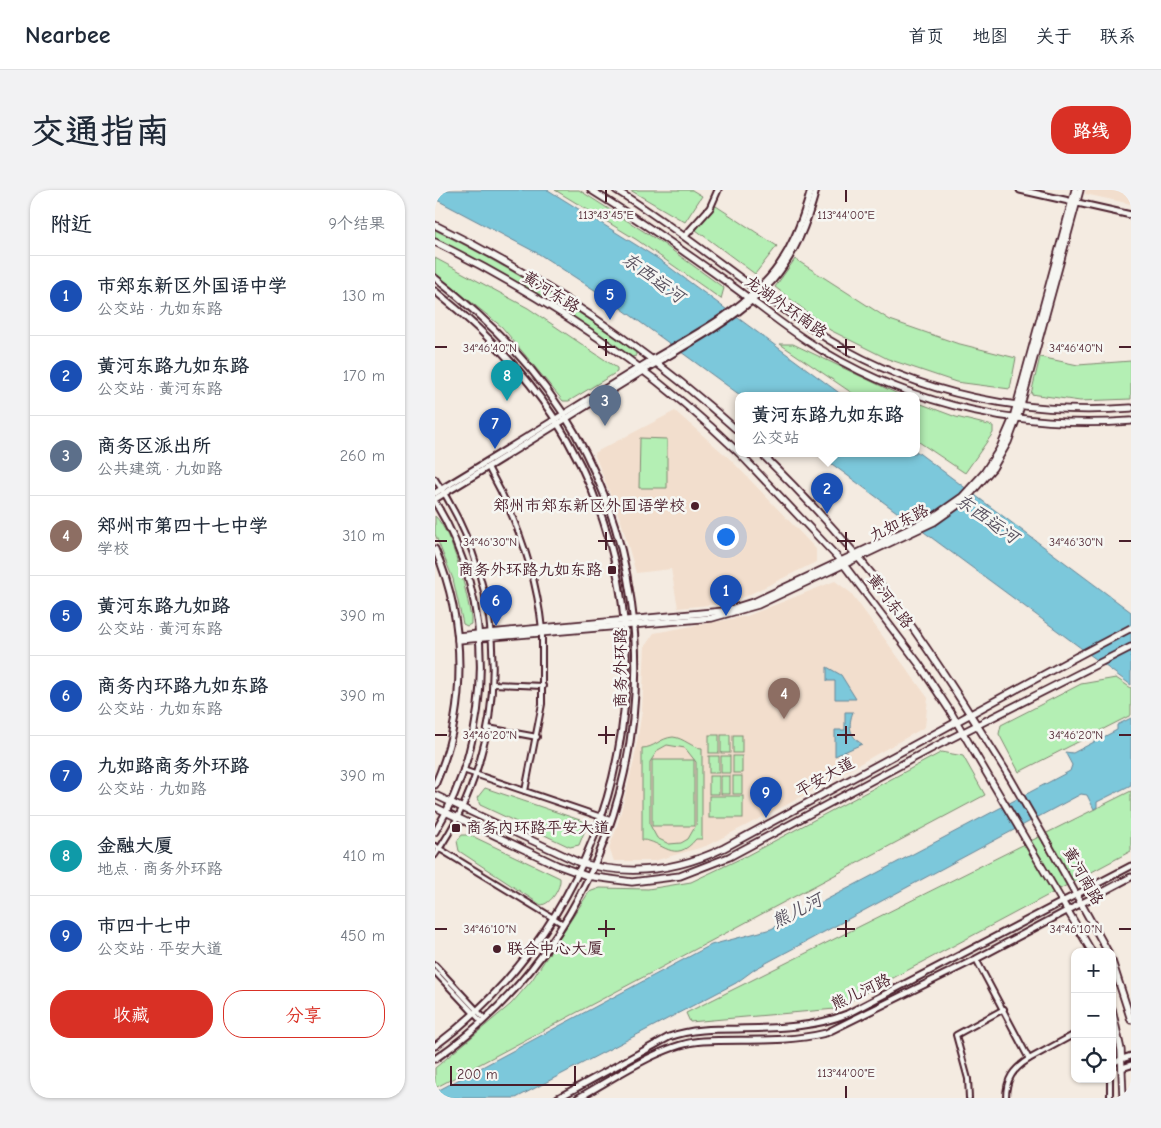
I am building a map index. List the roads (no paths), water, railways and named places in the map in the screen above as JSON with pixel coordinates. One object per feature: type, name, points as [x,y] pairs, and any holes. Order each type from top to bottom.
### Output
[{"type":"main road","name":"龙湖外环南路","points":[[591,190],[671,242],[825,352],[869,376],[911,392]]},
{"type":"main road","name":"龙湖外环南路","points":[[615,190],[685,236],[818,332],[869,361],[934,387],[983,399],[1063,410],[1131,408]]},
{"type":"main road","name":"九如东路","points":[[458,638],[711,614],[736,608],[757,601],[909,532],[946,509],[977,484],[999,450],[1015,418],[1074,202],[1075,190]]},
{"type":"main road","name":"九如东路","points":[[1074,202],[1080,190]]},
{"type":"main road","name":"黄河东路","points":[[435,226],[559,294],[654,361],[735,428]]},
{"type":"main road","name":"黄河东路","points":[[435,242],[504,278],[552,307],[688,407],[735,448]]},
{"type":"main road","name":"龙湖外环南路","points":[[920,395],[1015,418],[1063,423],[1131,421]]},
{"type":"main road","name":"黄河东路","points":[[744,457],[843,563],[914,656],[993,785]]},
{"type":"main road","name":"黄河东路","points":[[765,457],[857,556],[908,622],[1009,776]]},
{"type":"main road","name":"平安大道","points":[[435,795],[583,864],[615,870],[648,870],[677,866],[705,856],[1131,628]]},
{"type":"main road","name":"平安大道","points":[[435,807],[579,874],[614,881],[649,881],[680,876],[703,869],[977,725],[1093,668],[1131,647]]},
{"type":"main road","name":"黄河南路","points":[[1009,776],[1106,948]]},
{"type":"main road","name":"黄河南路","points":[[993,785],[1069,910],[1089,948]]},
{"type":"main road","points":[[1116,973],[1131,1020]]},
{"type":"main road","points":[[1116,1028],[1122,1059],[1123,1098]]},
{"type":"street","points":[[685,236],[710,208],[719,190]]},
{"type":"street","points":[[435,494],[488,467],[565,416],[739,308],[759,290],[788,250],[802,221],[811,190]]},
{"type":"street","points":[[759,290],[773,280],[793,252],[806,223],[816,190]]},
{"type":"street","points":[[1019,190],[1131,215]]},
{"type":"street","name":"商务外环路","points":[[435,278],[479,314],[504,338],[530,368],[565,416],[595,472],[613,520],[627,571],[634,622],[636,665],[633,721],[625,770],[611,821],[588,876],[563,924],[519,982],[483,1020],[435,1058]]},
{"type":"street","name":"商务外环路","points":[[435,291],[496,345],[522,374],[556,422],[585,476],[603,523],[617,573],[624,623],[626,665],[624,720],[616,767],[602,818],[579,874],[555,918],[512,976],[476,1012],[435,1046]]},
{"type":"street","points":[[435,832],[451,802],[463,770],[473,738],[480,694],[479,637],[473,598],[464,565],[435,501],[443,491],[556,422]]},
{"type":"street","points":[[488,467],[512,514],[527,555],[538,598],[542,631],[543,686],[537,737],[525,791]]},
{"type":"street","points":[[435,479],[462,525],[476,561],[486,595],[492,635],[493,684],[488,728],[475,774],[458,818],[435,855]]},
{"type":"street","points":[[435,549],[450,592],[458,638],[459,680],[455,718],[447,753],[435,785]]},
{"type":"street","points":[[493,684],[543,686]]},
{"type":"street","points":[[488,728],[537,737]]},
{"type":"street","points":[[463,770],[611,821]]},
{"type":"street","points":[[435,846],[563,924]]},
{"type":"street","name":"熊儿河路","points":[[558,1098],[669,1037],[682,1033],[698,1030],[788,1026],[820,1022],[847,1014],[885,996],[1131,866]]},
{"type":"street","name":"熊儿河路","points":[[578,1098],[660,1053],[687,1044],[703,1041],[760,1041],[806,1038],[826,1033],[976,959],[1131,877]]},
{"type":"street","points":[[976,959],[1029,1059]]},
{"type":"street","points":[[435,964],[483,1020]]},
{"type":"street","points":[[435,972],[476,1012]]},
{"type":"street","points":[[885,996],[889,1002]]},
{"type":"street","points":[[969,1098],[968,1079],[956,1035],[1004,1009]]},
{"type":"street","points":[[1007,1098],[1009,1076],[1018,1066],[1071,1036]]},
{"type":"street","points":[[1116,1062],[1131,1056]]},
{"type":"street","points":[[1122,1068],[1131,1065]]},
{"type":"street","points":[[1110,1083],[1110,1098]]},
{"type":"water","name":"东西运河","points":[[435,190],[548,190],[657,258],[838,392],[736,392],[607,298],[539,254],[435,199]]},
{"type":"water","name":"东西运河","points":[[920,454],[1131,612],[1131,685],[822,457],[920,457]]},
{"type":"water","points":[[827,667],[841,675],[856,699],[835,699],[835,681],[827,681]]},
{"type":"water","points":[[845,712],[853,712],[850,721],[852,734],[862,744],[835,756],[835,730],[845,730]]},
{"type":"water","points":[[1131,718],[1131,785],[1097,802],[1097,807],[1094,809],[1087,795],[1081,794],[755,969],[736,983],[516,1098],[435,1098],[435,1093],[441,1089],[711,945],[771,929],[1070,771],[1072,765],[1065,752],[1073,753],[1117,730],[1117,725]]},
{"type":"place","name":"黄河东路九如路","points":[[610,320]]},
{"type":"place","name":"金融大厦","points":[[507,401]]},
{"type":"place","name":"商务区派出所","points":[[605,426]]},
{"type":"place","name":"九如路商务外环路","points":[[495,449]]},
{"type":"place","name":"郑州市郑东新区外国语学校","points":[[695,506]]},
{"type":"place","name":"黄河东路九如东路","points":[[827,514]]},
{"type":"place","name":"商务外环路九如东路","points":[[612,570]]},
{"type":"place","name":"市郑东新区外国语中学","points":[[726,616]]},
{"type":"place","name":"商务内环路九如东路","points":[[496,626]]},
{"type":"place","name":"郑州市第四十七中学","points":[[784,719]]},
{"type":"place","name":"市四十七中","points":[[766,818]]},
{"type":"place","name":"商务内环路平安大道","points":[[456,828]]},
{"type":"place","name":"联合中心大厦","points":[[497,949]]},
{"type":"water label","name":"熊儿河","points":[[797,911]]}]
